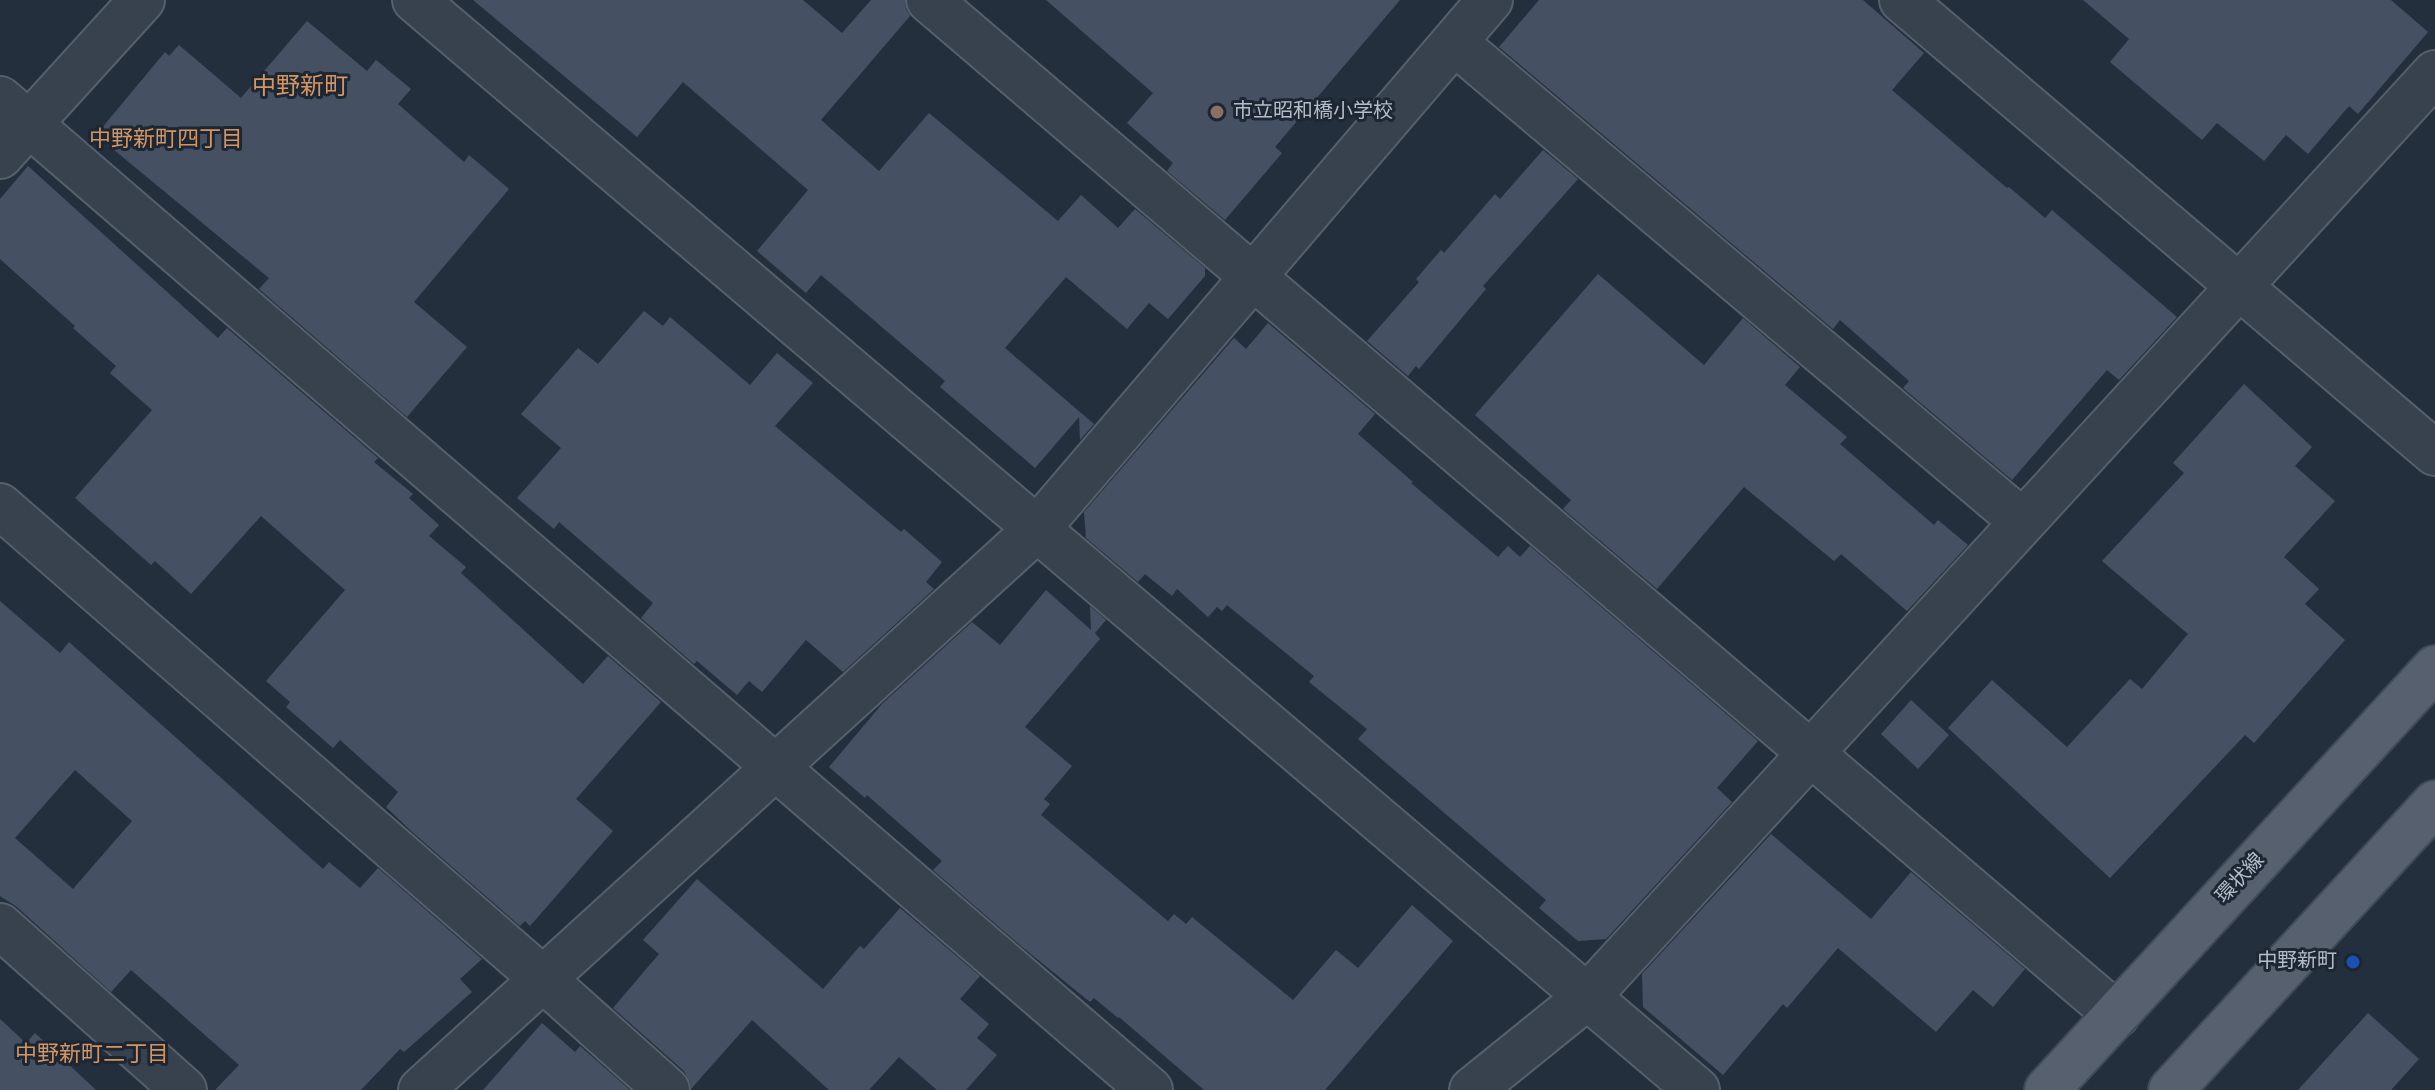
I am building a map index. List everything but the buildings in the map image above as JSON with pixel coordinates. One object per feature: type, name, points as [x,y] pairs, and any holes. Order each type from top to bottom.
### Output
[{"type":"main road","name":"環状線","points":[[2047,1090],[2435,668]]},
{"type":"main road","points":[[2171,1090],[2435,803]]},
{"type":"street","points":[[0,156],[14,111],[142,0]]},
{"type":"street","points":[[415,0],[1697,1090]]},
{"type":"street","points":[[929,0],[2117,1015]]},
{"type":"street","points":[[421,1090],[1037,529],[1490,0]]},
{"type":"street","points":[[1902,0],[2435,453]]},
{"type":"street","points":[[1454,42],[2023,522]]},
{"type":"street","points":[[1472,1090],[1587,997],[2435,73]]},
{"type":"street","points":[[14,111],[1150,1090]]},
{"type":"street","points":[[0,506],[667,1090]]},
{"type":"street","points":[[0,926],[184,1090]]},
{"type":"place","name":"市立昭和橋小学校","points":[[1217,112]]},
{"type":"place","name":"中野新町","points":[[2353,962]]},
{"type":"district","name":"中野新町","points":[[300,88]]},
{"type":"district","name":"中野新町四丁目","points":[[166,141]]},
{"type":"district","name":"中野新町二丁目","points":[[92,1056]]}]
